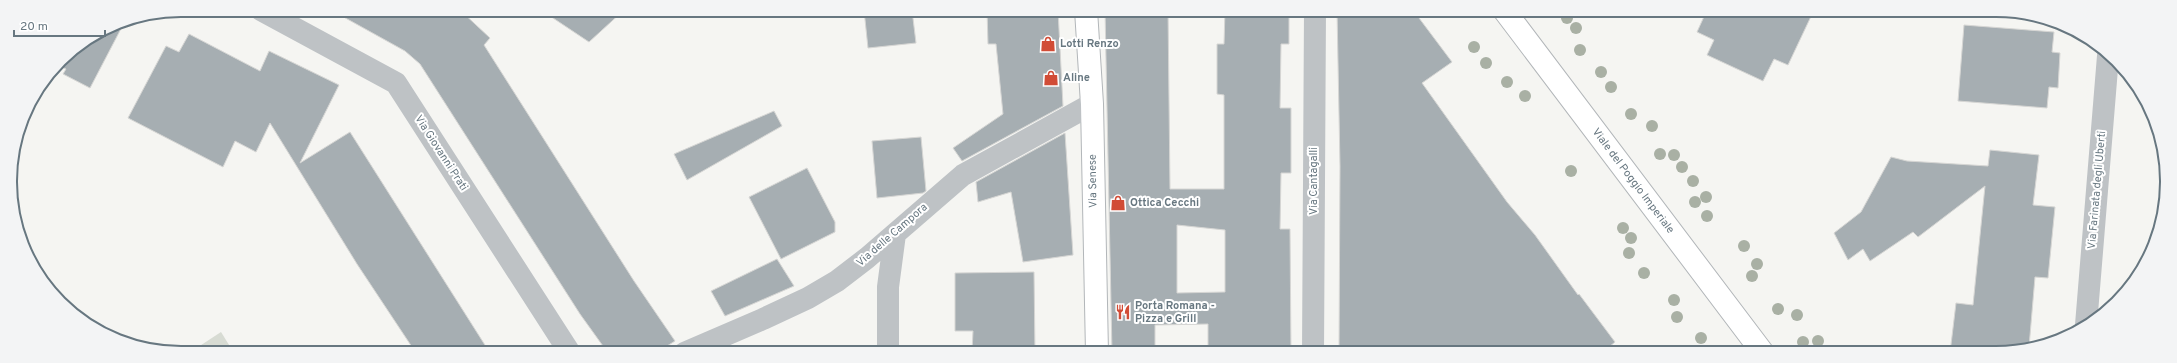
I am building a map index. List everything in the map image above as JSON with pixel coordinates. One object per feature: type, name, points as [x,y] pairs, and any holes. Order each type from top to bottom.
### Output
[{"type":"main road","name":"Via Senese","points":[[1086,17],[1092,104],[1097,346]]},
{"type":"main road","name":"Viale del Poggio Imperiale","points":[[1509,17],[1758,346]]},
{"type":"street","name":"Via Giovanni Prati","points":[[274,17],[396,83],[565,346]]},
{"type":"street","name":"Via Cantagalli","points":[[1313,346],[1315,17]]},
{"type":"street","name":"Via Farinata degli Uberti","points":[[2087,318],[2108,61]]},
{"type":"street","name":"Via delle Campora","points":[[717,346],[837,281],[964,175],[1092,104]]},
{"type":"street","points":[[888,346],[888,287],[895,234]]},
{"type":"shaded area","points":[[221,332],[230,346],[200,346]]},
{"type":"building","points":[[344,17],[468,17],[490,38],[484,45],[634,281],[675,341],[667,346],[603,346],[580,314],[420,64],[405,51]]},
{"type":"building","points":[[552,17],[616,17],[589,42]]},
{"type":"building","points":[[865,17],[913,17],[916,43],[868,48]]},
{"type":"building","points":[[987,17],[1058,17],[1063,106],[962,161],[953,148],[1003,114],[996,44],[988,44]]},
{"type":"building","points":[[1105,17],[1168,17],[1170,189],[1224,189],[1224,95],[1217,94],[1217,44],[1224,44],[1225,17],[1289,17],[1289,44],[1281,44],[1280,108],[1291,108],[1291,173],[1281,173],[1280,229],[1290,229],[1291,346],[1208,346],[1208,324],[1155,325],[1155,346],[1112,346]],"holes":[[[1177,225],[1225,230],[1225,292],[1177,293]]]},
{"type":"building","points":[[1337,17],[1418,17],[1452,62],[1422,83],[1507,202],[1535,235],[1578,295],[1579,294],[1615,342],[1610,346],[1339,346],[1340,166]]},
{"type":"building","points":[[1704,17],[1811,17],[1788,65],[1774,59],[1763,81],[1707,55],[1714,40],[1697,32]]},
{"type":"building","points":[[1964,25],[2054,32],[2052,52],[2060,53],[2058,88],[2049,87],[2047,108],[1958,101]]},
{"type":"building","points":[[121,29],[90,88],[63,74],[66,69],[63,68],[81,51],[99,39]]},
{"type":"building","points":[[189,34],[260,71],[269,51],[339,85],[300,163],[350,132],[486,346],[411,346],[357,264],[270,123],[256,152],[235,141],[223,167],[128,118],[166,46],[179,52]]},
{"type":"building","points":[[774,111],[782,126],[687,180],[674,154]]},
{"type":"building","points":[[1065,133],[1073,255],[1023,262],[1011,192],[978,202],[976,182]]},
{"type":"building","points":[[921,137],[926,191],[923,193],[877,198],[872,141]]},
{"type":"building","points":[[1990,150],[2039,155],[2033,205],[2055,207],[2048,278],[2035,277],[2029,343],[2006,346],[1951,346],[1956,303],[1973,305],[1985,186],[1918,237],[1913,232],[1870,261],[1863,249],[1848,260],[1834,233],[1861,212],[1891,157],[1907,161],[1988,166]]},
{"type":"building","points":[[807,168],[835,222],[835,232],[781,259],[749,197]]},
{"type":"building","points":[[777,259],[794,286],[725,316],[711,291]]},
{"type":"building","points":[[1034,272],[1035,346],[972,346],[973,331],[955,331],[955,273]]},
{"type":"place","name":"Lotti Renzo","points":[[1048,44]]},
{"type":"place","name":"Aline","points":[[1051,78]]},
{"type":"place","name":"Ottica Cecchi","points":[[1118,203]]},
{"type":"place","name":"Porta Romana - Pizza e Grill","points":[[1123,312]]}]
